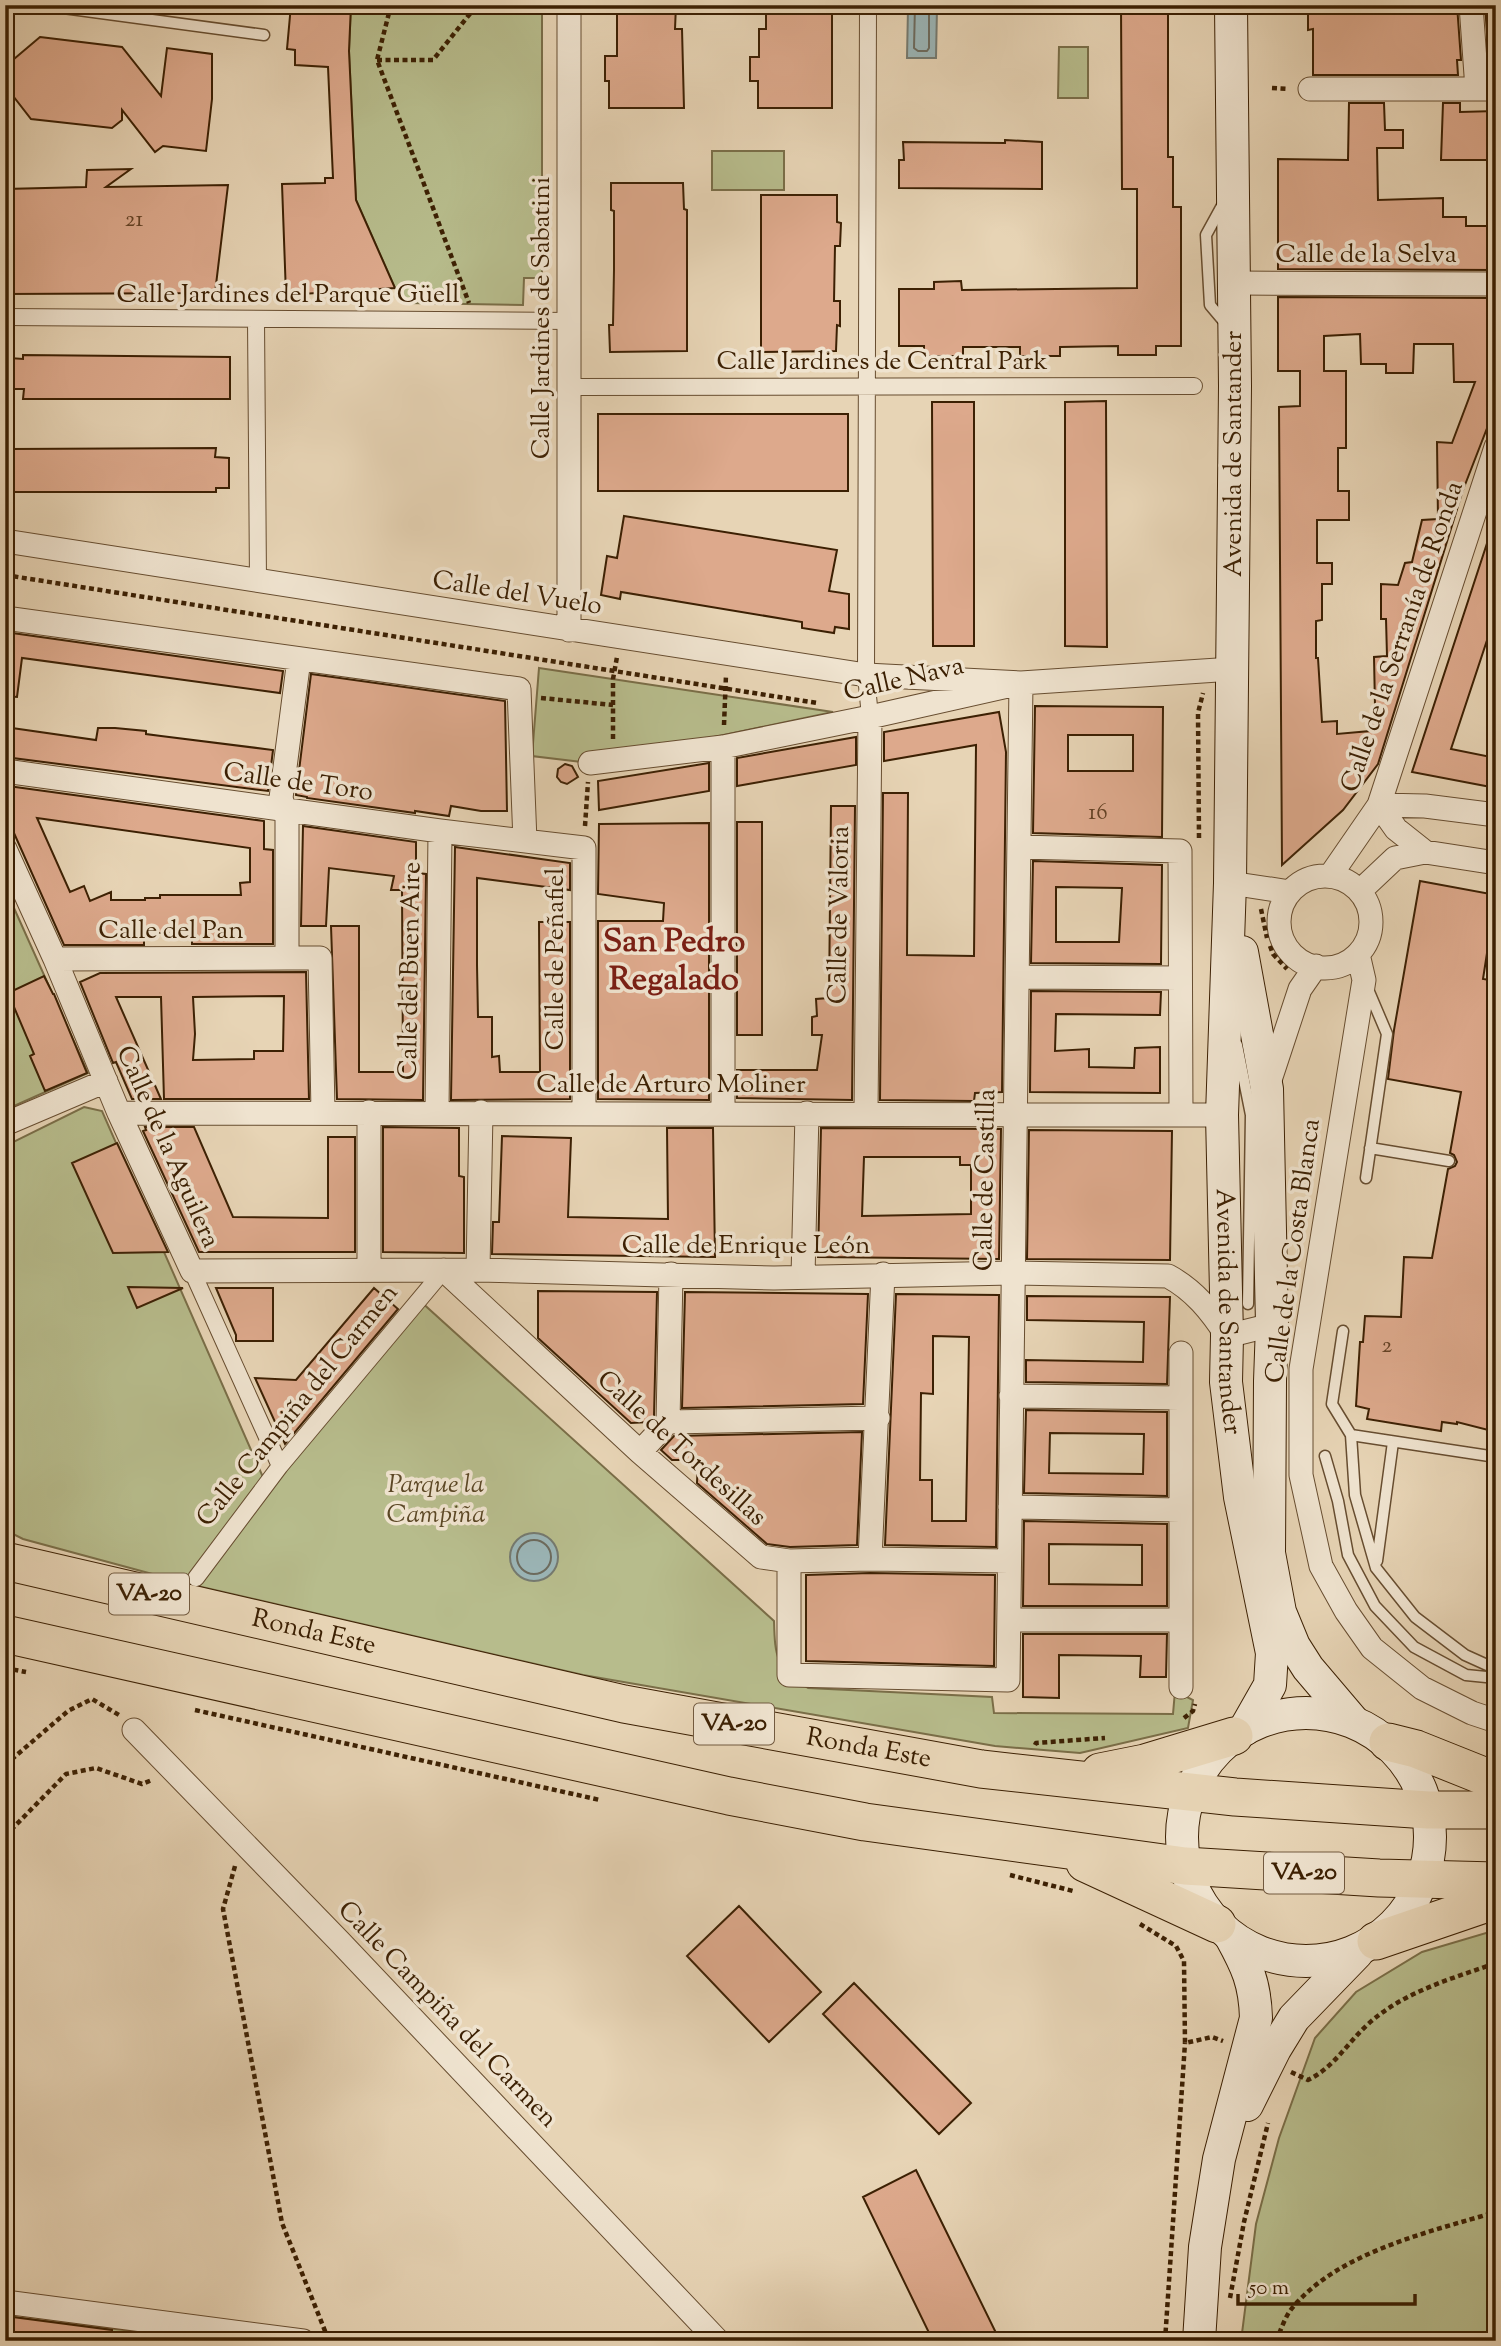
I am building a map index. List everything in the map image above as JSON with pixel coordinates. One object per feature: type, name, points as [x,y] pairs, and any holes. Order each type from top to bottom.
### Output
[{"type":"highway","name":"Ronda Este","points":[[8,1561],[624,1704],[902,1756],[981,1769],[1190,1793],[1428,1810],[1496,1810]]},
{"type":"highway","name":"VA-20","points":[[5,1634],[729,1796],[865,1822],[1185,1866],[1496,1881]]},
{"type":"highway","points":[[1071,1778],[1145,1763],[1240,1732]]},
{"type":"highway","points":[[1388,1742],[1416,1749],[1496,1781]]},
{"type":"highway","points":[[1056,1849],[1224,1930]]},
{"type":"highway","points":[[1368,1945],[1496,1900]]},
{"type":"main road","name":"Avenida de Santander","points":[[1235,11],[1234,183],[1222,282],[1235,335],[1233,669],[1228,836],[1230,883],[1222,1115],[1227,1336],[1224,1363],[1240,1497],[1272,1653],[1269,1685],[1240,1732]]},
{"type":"main road","name":"Avenida de Santander","points":[[1230,883],[1267,1089],[1272,1325],[1269,1553],[1280,1612],[1294,1646],[1308,1668],[1353,1721]]},
{"type":"main road","points":[[1199,2337],[1205,2247],[1219,2159],[1256,2018],[1255,1994],[1250,1972],[1224,1930],[1195,1894],[1185,1866],[1182,1832],[1190,1793],[1202,1769],[1217,1751],[1240,1732],[1280,1716],[1329,1714],[1353,1721],[1388,1742],[1413,1772],[1428,1810],[1431,1844],[1424,1879],[1407,1911],[1368,1945],[1294,2018],[1275,2049],[1219,2159]]},
{"type":"main road","points":[[1224,1930],[1251,1949],[1274,1958],[1306,1962],[1328,1960],[1368,1945]]},
{"type":"street","name":"Calle Jardines de Sabatini","points":[[569,5],[569,630]]},
{"type":"street","points":[[868,5],[866,675],[870,717]]},
{"type":"street","points":[[1310,89],[1486,89],[1471,5]]},
{"type":"street","name":"Calle de la Selva","points":[[1222,282],[1496,284]]},
{"type":"street","name":"Calle Jardines del Parque Güell","points":[[5,317],[571,321]]},
{"type":"street","points":[[256,319],[257,581]]},
{"type":"street","name":"Calle Jardines de Central Park","points":[[570,387],[1194,386]]},
{"type":"street","name":"Calle de la Serranía de Ronda","points":[[1330,876],[1379,805],[1496,447]]},
{"type":"street","name":"Calle del Vuelo","points":[[5,541],[866,675],[1021,682]]},
{"type":"street","points":[[5,618],[519,692],[525,842]]},
{"type":"street","points":[[287,958],[287,819],[281,798],[299,659]]},
{"type":"street","name":"Calle Nava","points":[[590,763],[723,747],[1021,682],[1233,669]]},
{"type":"street","name":"Calle de Castilla","points":[[789,1561],[789,1675],[1008,1679],[1021,682]]},
{"type":"street","name":"Calle de Valoria","points":[[866,1112],[870,717]]},
{"type":"street","points":[[723,747],[723,1113]]},
{"type":"street","name":"Calle de Toro","points":[[5,771],[440,831],[584,848]]},
{"type":"street","points":[[1379,805],[1425,806],[1496,815]]},
{"type":"street","points":[[1379,805],[1396,829],[1425,852]]},
{"type":"street","name":"Calle del Buen Aire","points":[[437,1112],[440,831]]},
{"type":"street","points":[[1019,847],[1180,851],[1181,1114]]},
{"type":"street","name":"Calle de Peñafiel","points":[[584,848],[584,1112]]},
{"type":"street","name":"Calle de la Aguilera","points":[[5,849],[55,959],[119,1113],[280,1466]]},
{"type":"street","points":[[1360,891],[1395,858],[1425,852],[1496,863]]},
{"type":"street","points":[[1330,876],[1351,883],[1360,891],[1366,901],[1371,922],[1364,946],[1358,954],[1335,967],[1306,963],[1293,954],[1282,937],[1280,915],[1290,892],[1307,879],[1330,876]]},
{"type":"street","points":[[1230,883],[1290,892]]},
{"type":"street","name":"Calle de la Costa Blanca","points":[[1358,954],[1364,980],[1301,1369],[1301,1475],[1321,1566],[1346,1611],[1372,1648],[1422,1688],[1472,1713],[1496,1721]]},
{"type":"street","name":"Calle del Pan","points":[[55,959],[320,958],[323,1112]]},
{"type":"street","name":"Avenida de Santander","points":[[1267,1089],[1300,989],[1316,966]]},
{"type":"street","points":[[1018,977],[1180,978]]},
{"type":"street","points":[[5,1124],[106,1081]]},
{"type":"street","points":[[369,1112],[369,1270]]},
{"type":"street","points":[[478,1270],[481,1112]]},
{"type":"street","name":"Calle de Arturo Moliner","points":[[119,1113],[866,1112],[1222,1115]]},
{"type":"street","points":[[803,1276],[807,1114]]},
{"type":"street","name":"Calle de Tordesillas","points":[[444,1270],[640,1452],[761,1557],[789,1561],[1009,1561]]},
{"type":"street","name":"Calle Campiña del Carmen","points":[[196,1578],[280,1466],[444,1270]]},
{"type":"street","name":"Calle de Enrique León","points":[[192,1271],[478,1270],[774,1278],[1012,1273],[1168,1276],[1180,1282],[1210,1310],[1227,1336]]},
{"type":"street","points":[[640,1452],[668,1422],[671,1274]]},
{"type":"street","points":[[870,1559],[883,1274]]},
{"type":"street","points":[[1227,1336],[1272,1325]]},
{"type":"street","name":"Avenida de Santander","points":[[1181,1353],[1179,1620],[1189,1691]]},
{"type":"street","points":[[1011,1396],[1180,1398]]},
{"type":"street","points":[[668,1422],[878,1418]]},
{"type":"street","points":[[1010,1507],[1180,1510]]},
{"type":"street","points":[[1009,1620],[1179,1620]]},
{"type":"street","name":"Calle Campiña del Carmen","points":[[134,1730],[718,2341]]},
{"type":"street","points":[[5,2302],[303,2341]]},
{"type":"lane","points":[[41,5],[264,35]]},
{"type":"lane","points":[[1364,980],[1387,1034],[1366,1178]]},
{"type":"lane","points":[[1226,991],[1251,1115],[1248,1304]]},
{"type":"lane","points":[[1370,1148],[1449,1161]]},
{"type":"lane","points":[[1343,1331],[1332,1404],[1351,1435],[1355,1495],[1376,1567],[1415,1617],[1465,1655],[1496,1669]]},
{"type":"lane","points":[[1351,1435],[1496,1457]]},
{"type":"lane","points":[[1376,1567],[1393,1441]]},
{"type":"lane","points":[[1325,1455],[1338,1501],[1348,1555],[1375,1606],[1415,1647],[1466,1675],[1496,1678]]},
{"type":"path","points":[[391,5],[377,60],[475,321]]},
{"type":"path","points":[[377,60],[433,60],[477,5]]},
{"type":"path","points":[[5,575],[819,704]]},
{"type":"path","points":[[613,761],[613,705],[620,638]]},
{"type":"path","points":[[723,747],[727,655]]},
{"type":"path","points":[[519,692],[613,705]]},
{"type":"path","points":[[584,848],[590,763]]},
{"type":"path","points":[[1176,1721],[1187,1717],[1193,1711],[1189,1691]]},
{"type":"path","points":[[5,1765],[68,1711],[92,1699],[113,1710],[134,1730]]},
{"type":"path","points":[[1030,1775],[1035,1742],[1111,1738]]},
{"type":"path","points":[[5,1836],[65,1774],[96,1768],[142,1784],[175,1772]]},
{"type":"path","points":[[242,1842],[223,1909],[282,2223],[329,2341]]},
{"type":"path","points":[[1003,1873],[1082,1894]]},
{"type":"path","points":[[1131,1918],[1176,1946],[1184,1961],[1185,2043],[1165,2341]]},
{"type":"path","points":[[1283,2082],[1290,2071],[1308,2080],[1321,2074],[1367,2025],[1413,1993],[1496,1963]]},
{"type":"path","points":[[1185,2043],[1212,2037],[1228,2042]]},
{"type":"path","points":[[1199,2337],[1232,2296],[1244,2222],[1269,2119]]},
{"type":"path","points":[[1276,2341],[1290,2309],[1312,2286],[1371,2253],[1496,2212]]},
{"type":"green space","points":[[351,5],[542,5],[542,278],[524,278],[523,305],[407,303],[395,288],[356,200],[349,51]]},
{"type":"green space","points":[[1059,47],[1088,47],[1088,98],[1058,98]]},
{"type":"green space","points":[[712,151],[784,151],[784,190],[712,190]]},
{"type":"green space","points":[[539,668],[833,712],[590,763],[532,756]]},
{"type":"green space","points":[[5,888],[88,1073],[5,1110]]},
{"type":"green space","name":"Parque la Campiña","points":[[84,1107],[102,1111],[266,1484],[419,1300],[774,1621],[779,1660],[789,1674],[808,1688],[992,1697],[994,1713],[1173,1714],[1175,1691],[1193,1700],[1188,1728],[1080,1753],[995,1746],[583,1675],[193,1585],[23,1539],[5,1530],[5,1146]]},
{"type":"green space","points":[[1496,1930],[1496,2341],[1241,2341],[1256,2224],[1279,2138],[1315,2038],[1356,1992],[1422,1952]]},
{"type":"green space","points":[[5,2316],[217,2341],[5,2341]]},
{"type":"water","points":[[908,8],[937,8],[936,58],[907,58]]},
{"type":"water","points":[[534,1533],[551,1540],[558,1557],[551,1574],[534,1581],[517,1574],[510,1557],[517,1540]]},
{"type":"building","points":[[291,5],[351,5],[349,51],[356,200],[395,288],[286,295],[282,184],[325,183],[325,178],[333,178],[328,67],[295,65],[295,50],[287,49]]},
{"type":"building","points":[[617,5],[676,5],[675,29],[682,29],[684,108],[609,108],[605,56],[617,56]]},
{"type":"building","points":[[766,5],[832,5],[832,108],[758,108],[758,81],[750,81],[750,57],[759,57],[759,29],[766,29]]},
{"type":"building","points":[[1121,5],[1168,5],[1168,157],[1173,157],[1173,207],[1181,207],[1181,346],[1156,346],[1156,355],[1118,355],[1118,346],[1060,347],[1060,356],[1020,356],[1020,347],[963,347],[963,356],[924,356],[924,346],[899,346],[899,289],[934,289],[934,282],[961,281],[962,290],[1137,288],[1137,189],[1122,189]]},
{"type":"building","points":[[1308,5],[1457,5],[1461,60],[1457,60],[1458,75],[1313,75],[1313,29],[1308,30]]},
{"type":"building","points":[[1485,5],[1496,5],[1496,60],[1489,60]]},
{"type":"building","points":[[40,37],[122,47],[161,96],[167,48],[212,54],[212,99],[206,151],[163,146],[155,152],[122,110],[122,120],[112,128],[31,119],[10,92],[14,59]]},
{"type":"building","points":[[1349,103],[1384,103],[1385,130],[1403,130],[1403,148],[1377,148],[1378,200],[1443,198],[1443,217],[1466,217],[1466,226],[1496,226],[1496,270],[1278,269],[1278,159],[1348,160]]},
{"type":"building","points":[[1443,103],[1460,103],[1460,112],[1496,111],[1496,160],[1441,160]]},
{"type":"building","points":[[1005,140],[1042,142],[1042,189],[899,188],[899,160],[904,160],[903,142],[1005,143]]},
{"type":"building","points":[[131,169],[106,187],[228,185],[215,293],[5,294],[5,189],[86,187],[87,170]]},
{"type":"building","points":[[611,183],[683,183],[684,209],[687,210],[687,351],[610,352],[609,325],[613,325],[614,270]]},
{"type":"building","points":[[761,195],[837,195],[837,222],[841,223],[840,246],[835,246],[834,301],[840,301],[836,351],[761,352]]},
{"type":"building","points":[[1278,297],[1496,298],[1496,343],[1491,343],[1492,382],[1496,383],[1496,405],[1463,490],[1378,764],[1343,810],[1282,865],[1279,407],[1300,406],[1300,371],[1278,371]],"holes":[[[1360,334],[1361,364],[1386,364],[1386,373],[1413,373],[1414,344],[1453,344],[1454,382],[1475,382],[1452,443],[1437,442],[1438,519],[1422,520],[1412,562],[1405,563],[1398,585],[1381,584],[1381,619],[1386,619],[1387,656],[1374,657],[1375,706],[1370,731],[1337,734],[1337,721],[1322,722],[1316,658],[1316,621],[1322,620],[1322,584],[1332,584],[1332,563],[1317,563],[1317,520],[1349,520],[1349,491],[1338,491],[1338,448],[1346,448],[1346,371],[1324,371],[1324,336]]]},
{"type":"building","points":[[23,355],[230,357],[230,399],[23,399],[24,389],[10,389],[10,358],[23,359]]},
{"type":"building","points":[[1106,401],[1107,647],[1065,646],[1065,402]]},
{"type":"building","points":[[932,402],[974,402],[974,646],[933,646]]},
{"type":"building","points":[[598,414],[848,414],[848,491],[598,491]]},
{"type":"building","points":[[216,448],[215,457],[229,458],[229,488],[216,488],[216,492],[10,492],[10,449]]},
{"type":"building","points":[[624,516],[837,550],[829,591],[849,594],[849,629],[835,627],[834,633],[802,628],[802,622],[621,592],[620,599],[601,595],[607,556],[617,558]]},
{"type":"building","points":[[1493,525],[1496,526],[1496,613],[1451,749],[1496,758],[1496,788],[1412,772]]},
{"type":"building","points":[[5,632],[283,671],[280,693],[22,658],[17,697],[5,696]]},
{"type":"building","points":[[311,674],[505,701],[507,811],[481,811],[451,806],[449,816],[296,795]]},
{"type":"building","points":[[1035,706],[1163,707],[1162,837],[1033,833]],"holes":[[[1068,735],[1133,735],[1133,771],[1068,771]]]},
{"type":"building","points":[[999,712],[1006,752],[1002,1092],[975,1093],[974,1101],[880,1100],[883,793],[908,793],[907,955],[974,956],[976,745],[884,761],[884,732]]},
{"type":"building","points":[[5,727],[96,740],[98,728],[115,728],[273,750],[268,791],[5,757]]},
{"type":"building","points":[[856,737],[856,765],[737,786],[737,758]]},
{"type":"building","points":[[709,763],[709,791],[599,810],[598,781]]},
{"type":"building","points":[[565,764],[572,766],[578,777],[567,784],[557,777],[558,769]]},
{"type":"building","points":[[8,786],[264,821],[264,849],[273,850],[273,944],[192,944],[192,933],[144,933],[144,945],[64,945],[5,813]],"holes":[[[37,818],[250,848],[250,882],[240,883],[241,895],[160,895],[160,898],[145,900],[111,900],[111,892],[90,901],[84,886],[70,892]]]},
{"type":"building","points":[[831,806],[855,806],[852,1100],[737,1098],[737,1070],[817,1070],[822,1035],[812,1035],[812,1017],[817,1016],[816,999],[829,998]]},
{"type":"building","points":[[737,822],[762,822],[762,1035],[737,1035]]},
{"type":"building","points":[[709,823],[709,1100],[598,1099],[598,921],[663,921],[664,903],[598,894],[599,824]]},
{"type":"building","points":[[303,826],[416,842],[416,873],[426,874],[423,1100],[337,1099],[331,926],[359,926],[359,1072],[403,1072],[402,890],[391,890],[394,876],[329,868],[326,926],[301,926]]},
{"type":"building","points":[[455,847],[570,863],[570,890],[477,878],[477,965],[478,1017],[492,1017],[492,1057],[499,1056],[500,1072],[540,1072],[539,922],[570,922],[570,1099],[451,1100]]},
{"type":"building","points":[[1033,861],[1162,865],[1161,964],[1031,963]],"holes":[[[1056,887],[1122,888],[1119,942],[1056,942]]]},
{"type":"building","points":[[1420,881],[1496,895],[1483,979],[1496,981],[1496,1432],[1457,1422],[1442,1422],[1441,1431],[1367,1419],[1369,1409],[1356,1406],[1360,1342],[1363,1342],[1365,1316],[1401,1317],[1404,1257],[1432,1258],[1448,1169],[1457,1162],[1450,1153],[1461,1092],[1388,1079]]},
{"type":"building","points":[[306,972],[309,1099],[164,1099],[161,997],[116,997],[161,1099],[132,1099],[116,1062],[113,1063],[80,982],[100,973]],"holes":[[[284,996],[283,1051],[254,1051],[254,1059],[193,1060],[193,997]]]},
{"type":"building","points":[[44,976],[87,1073],[45,1091],[30,1056],[34,1054],[8,993]]},
{"type":"building","points":[[1031,991],[1161,992],[1160,1015],[1056,1014],[1055,1051],[1089,1049],[1089,1067],[1134,1068],[1135,1048],[1160,1047],[1160,1093],[1030,1092]]},
{"type":"building","points":[[145,1127],[194,1127],[233,1217],[328,1218],[328,1137],[355,1137],[355,1252],[199,1252],[143,1131],[146,1130]]},
{"type":"building","points":[[383,1127],[459,1128],[459,1176],[464,1177],[464,1253],[383,1252]]},
{"type":"building","points":[[667,1128],[713,1128],[715,1257],[492,1254],[493,1222],[499,1222],[502,1136],[571,1138],[568,1217],[668,1219]]},
{"type":"building","points":[[821,1128],[1001,1129],[999,1259],[818,1257]],"holes":[[[864,1157],[960,1157],[960,1165],[971,1165],[971,1214],[862,1216]]]},
{"type":"building","points":[[1029,1130],[1172,1131],[1170,1260],[1027,1259]]},
{"type":"building","points":[[117,1143],[168,1252],[113,1253],[72,1163]]},
{"type":"building","points":[[128,1287],[183,1288],[137,1308]]},
{"type":"building","points":[[216,1288],[273,1288],[273,1341],[236,1341],[236,1335]]},
{"type":"building","points":[[374,1288],[398,1309],[285,1444],[255,1378],[296,1380]]},
{"type":"building","points":[[538,1291],[657,1292],[654,1416],[649,1422],[631,1423],[538,1338]]},
{"type":"building","points":[[685,1292],[868,1294],[863,1404],[682,1408]]},
{"type":"building","points":[[896,1294],[999,1295],[996,1547],[885,1545]],"holes":[[[933,1336],[969,1337],[966,1521],[932,1521],[932,1480],[920,1480],[921,1393],[933,1394]]]},
{"type":"building","points":[[1027,1296],[1170,1297],[1167,1384],[1026,1382],[1026,1360],[1143,1362],[1144,1322],[1027,1320]]},
{"type":"building","points":[[1026,1410],[1167,1412],[1167,1496],[1024,1493]],"holes":[[[1050,1433],[1144,1434],[1143,1474],[1049,1473]]]},
{"type":"building","points":[[862,1432],[857,1545],[790,1547],[767,1544],[697,1483],[698,1460],[672,1460],[661,1450],[674,1436]]},
{"type":"building","points":[[1024,1521],[1167,1524],[1167,1606],[1023,1606]],"holes":[[[1049,1544],[1142,1545],[1142,1585],[1049,1584]]]},
{"type":"building","points":[[806,1575],[995,1575],[994,1666],[806,1661]]},
{"type":"building","points":[[1023,1634],[1167,1634],[1166,1677],[1140,1677],[1141,1656],[1059,1655],[1059,1698],[1023,1697]]},
{"type":"building","points":[[739,1906],[821,1992],[769,2042],[687,1956]]},
{"type":"building","points":[[854,1983],[971,2103],[939,2134],[823,2014]]},
{"type":"building","points":[[916,2170],[1000,2341],[933,2341],[863,2197]]},
{"type":"building","points":[[5,2316],[112,2330],[112,2341],[46,2341],[5,2336]]},
{"type":"district","name":"San Pedro Regalado","points":[[674,962]]}]
